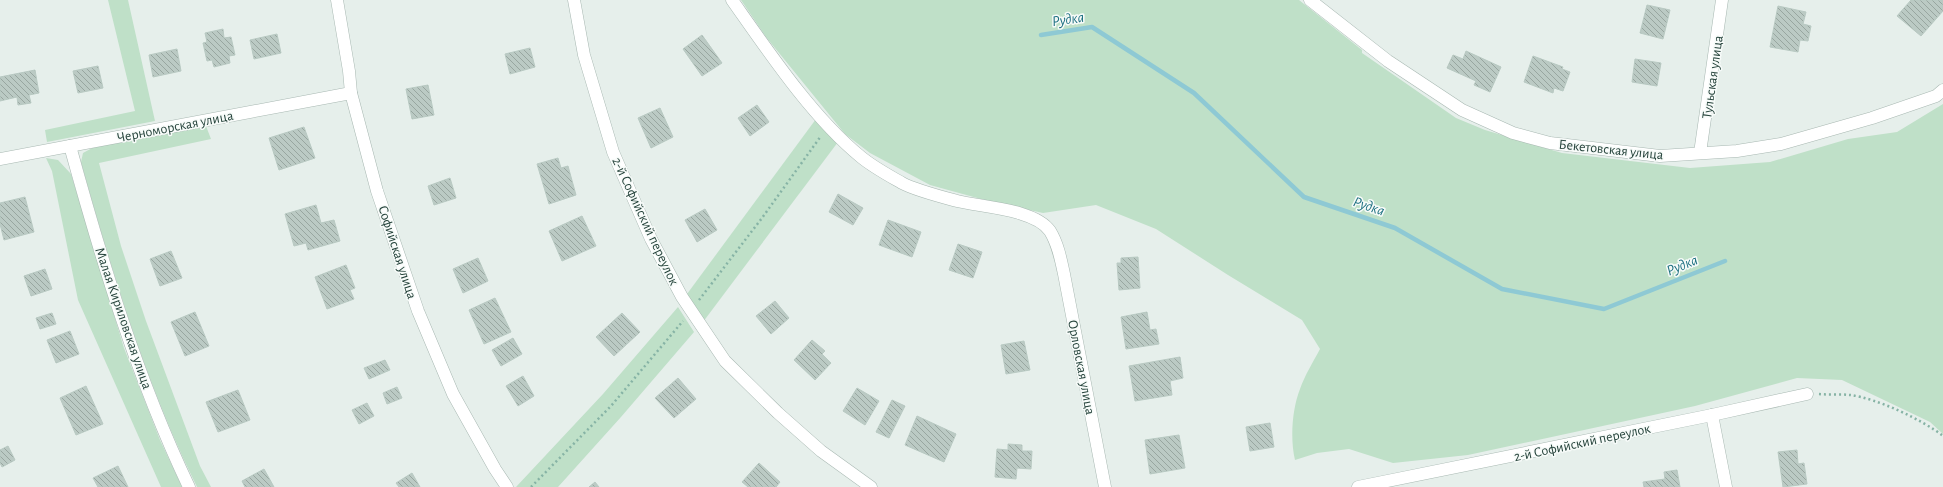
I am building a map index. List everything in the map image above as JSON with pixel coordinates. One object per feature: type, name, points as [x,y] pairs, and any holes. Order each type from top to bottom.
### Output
[{"type":"street","name":"Софийская улица","points":[[337,0],[349,71],[351,93],[377,191],[418,311],[453,394],[495,469],[507,487]]},
{"type":"street","name":"2-й Софийский переулок","points":[[574,0],[584,55],[613,152],[651,239],[682,297],[725,361],[778,413],[821,451],[870,487]]},
{"type":"street","name":"Орловская улица","points":[[732,0],[795,85],[828,125],[861,157],[903,184],[956,201],[1018,213],[1038,221],[1049,230],[1058,247],[1105,487]]},
{"type":"street","name":"Бекетовская улица","points":[[1310,0],[1388,61],[1462,110],[1513,133],[1556,144],[1660,156],[1737,151],[1781,144],[1872,118],[1936,96],[1943,90]]},
{"type":"street","name":"Тульская улица","points":[[1700,153],[1722,0]]},
{"type":"street","name":"Черноморская улица","points":[[0,160],[351,93]]},
{"type":"street","name":"Малая Кириловская улица","points":[[70,146],[116,303],[170,449],[189,487]]},
{"type":"street","name":"2-й Софийский переулок","points":[[1358,487],[1712,416],[1807,394]]},
{"type":"street","points":[[1712,416],[1726,487]]},
{"type":"path","points":[[1807,394],[1851,395],[1872,401],[1904,413],[1943,436]]},
{"type":"green space","points":[[108,0],[128,0],[155,121],[47,142],[45,130],[135,111]]},
{"type":"green space","points":[[741,0],[1299,0],[1362,50],[1362,53],[1456,118],[1485,130],[1562,153],[1690,168],[1770,162],[1848,139],[1897,132],[1943,104],[1943,434],[1930,422],[1842,380],[1797,378],[1695,406],[1468,455],[1393,463],[1349,449],[1317,453],[1295,460],[1292,434],[1297,397],[1304,379],[1320,349],[1302,320],[1156,229],[1096,205],[1043,213],[981,199],[930,185],[870,153],[845,134],[766,37]]},
{"type":"green space","points":[[816,119],[838,142],[703,322],[687,294]]},
{"type":"green space","points":[[206,126],[211,139],[99,163],[121,246],[146,321],[200,466],[211,487],[197,487],[146,368],[105,245],[81,162],[83,153],[94,147]]},
{"type":"green space","points":[[46,158],[58,160],[71,174],[124,348],[160,440],[182,487],[161,487],[78,300],[52,171]]},
{"type":"green space","points":[[678,307],[694,332],[558,487],[516,487],[603,394]]},
{"type":"building","points":[[1911,0],[1943,0],[1943,11],[1921,36],[1897,16]]},
{"type":"building","points":[[1647,5],[1670,10],[1663,39],[1640,33]]},
{"type":"building","points":[[1778,6],[1806,12],[1803,24],[1811,26],[1808,41],[1800,40],[1798,52],[1770,47]]},
{"type":"building","points":[[223,29],[224,38],[231,37],[235,55],[229,56],[230,63],[214,67],[212,60],[207,61],[203,43],[207,42],[205,33]]},
{"type":"building","points":[[277,34],[281,53],[254,59],[250,40]]},
{"type":"building","points":[[702,35],[722,63],[702,76],[683,49]]},
{"type":"building","points":[[530,48],[535,67],[510,74],[505,54]]},
{"type":"building","points":[[177,49],[181,71],[153,77],[149,55]]},
{"type":"building","points":[[1466,51],[1501,67],[1490,92],[1474,85],[1476,81],[1447,68],[1453,55],[1463,59]]},
{"type":"building","points":[[1533,56],[1563,67],[1562,69],[1570,72],[1563,91],[1554,88],[1553,93],[1524,82]]},
{"type":"building","points":[[1635,59],[1661,63],[1657,86],[1632,82]]},
{"type":"building","points":[[98,66],[103,88],[78,93],[73,71]]},
{"type":"building","points":[[35,70],[39,93],[29,95],[31,103],[18,105],[17,97],[0,101],[0,77]]},
{"type":"building","points":[[428,85],[434,115],[412,119],[406,89]]},
{"type":"building","points":[[757,105],[769,122],[750,136],[738,118]]},
{"type":"building","points":[[660,108],[673,137],[651,148],[638,118]]},
{"type":"building","points":[[304,127],[315,158],[279,170],[269,138]]},
{"type":"building","points":[[558,158],[561,168],[568,166],[576,195],[549,204],[537,164]]},
{"type":"building","points":[[450,178],[456,198],[434,205],[428,186]]},
{"type":"building","points":[[838,194],[863,208],[853,225],[829,212]]},
{"type":"building","points":[[25,197],[34,232],[4,240],[0,224],[0,203]]},
{"type":"building","points":[[316,205],[321,223],[334,220],[340,241],[308,250],[306,243],[294,246],[285,214]]},
{"type":"building","points":[[705,209],[717,230],[697,242],[685,220]]},
{"type":"building","points":[[582,216],[596,246],[562,261],[549,231]]},
{"type":"building","points":[[888,220],[921,232],[912,257],[879,245]]},
{"type":"building","points":[[958,244],[982,252],[973,278],[949,270]]},
{"type":"building","points":[[171,251],[182,278],[160,286],[150,259]]},
{"type":"building","points":[[1138,257],[1140,288],[1119,290],[1117,263],[1121,263],[1121,258]]},
{"type":"building","points":[[478,258],[488,281],[463,293],[453,269]]},
{"type":"building","points":[[346,265],[355,288],[350,290],[354,299],[327,309],[315,277]]},
{"type":"building","points":[[45,269],[52,289],[31,296],[24,276]]},
{"type":"building","points":[[495,298],[511,332],[484,344],[469,310]]},
{"type":"building","points":[[775,301],[789,318],[771,334],[756,316]]},
{"type":"building","points":[[195,312],[209,346],[185,356],[171,322]]},
{"type":"building","points":[[1147,312],[1150,330],[1156,329],[1159,344],[1126,349],[1121,317]]},
{"type":"building","points":[[52,313],[56,324],[40,329],[36,318]]},
{"type":"building","points":[[622,313],[640,332],[614,356],[596,337]]},
{"type":"building","points":[[70,331],[79,354],[56,363],[47,340]]},
{"type":"building","points":[[513,338],[522,354],[501,366],[492,350]]},
{"type":"building","points":[[812,340],[825,351],[822,354],[831,363],[815,380],[794,360]]},
{"type":"building","points":[[1024,341],[1030,370],[1006,374],[1001,345]]},
{"type":"building","points":[[1180,357],[1183,378],[1170,381],[1172,395],[1135,401],[1129,366]]},
{"type":"building","points":[[385,360],[390,370],[369,379],[364,368]]},
{"type":"building","points":[[523,376],[534,396],[518,406],[506,386]]},
{"type":"building","points":[[678,378],[696,399],[674,418],[655,398]]},
{"type":"building","points":[[86,386],[103,424],[76,435],[60,398]]},
{"type":"building","points":[[397,387],[402,398],[387,404],[383,393]]},
{"type":"building","points":[[857,388],[879,401],[865,425],[843,411]]},
{"type":"building","points":[[238,390],[250,420],[218,432],[206,402]]},
{"type":"building","points":[[892,400],[905,406],[889,438],[876,432]]},
{"type":"building","points":[[367,403],[374,416],[359,424],[352,410]]},
{"type":"building","points":[[917,416],[956,434],[944,462],[905,445]]},
{"type":"building","points":[[1270,423],[1274,447],[1250,451],[1246,427]]},
{"type":"building","points":[[1179,435],[1185,468],[1150,474],[1145,440]]},
{"type":"building","points":[[1008,444],[1022,445],[1022,451],[1032,451],[1031,469],[1017,468],[1016,479],[995,477],[997,449],[1008,450]]},
{"type":"building","points":[[8,446],[15,460],[2,467],[0,463],[0,450]]},
{"type":"building","points":[[1797,450],[1798,464],[1804,463],[1807,484],[1783,487],[1778,452]]},
{"type":"building","points":[[759,463],[780,482],[776,487],[748,487],[742,482]]},
{"type":"building","points":[[118,466],[128,487],[98,487],[93,478]]},
{"type":"building","points":[[264,469],[274,487],[245,487],[242,481]]},
{"type":"building","points":[[1677,470],[1680,487],[1644,487],[1643,482],[1665,479],[1664,472]]},
{"type":"building","points":[[412,473],[420,487],[399,487],[396,483]]},
{"type":"building","points":[[595,482],[599,487],[589,487]]},
{"type":"waterway","name":"Рудка","points":[[1041,35],[1092,27],[1194,93],[1304,197],[1395,228],[1502,289],[1604,309],[1725,261]]}]
